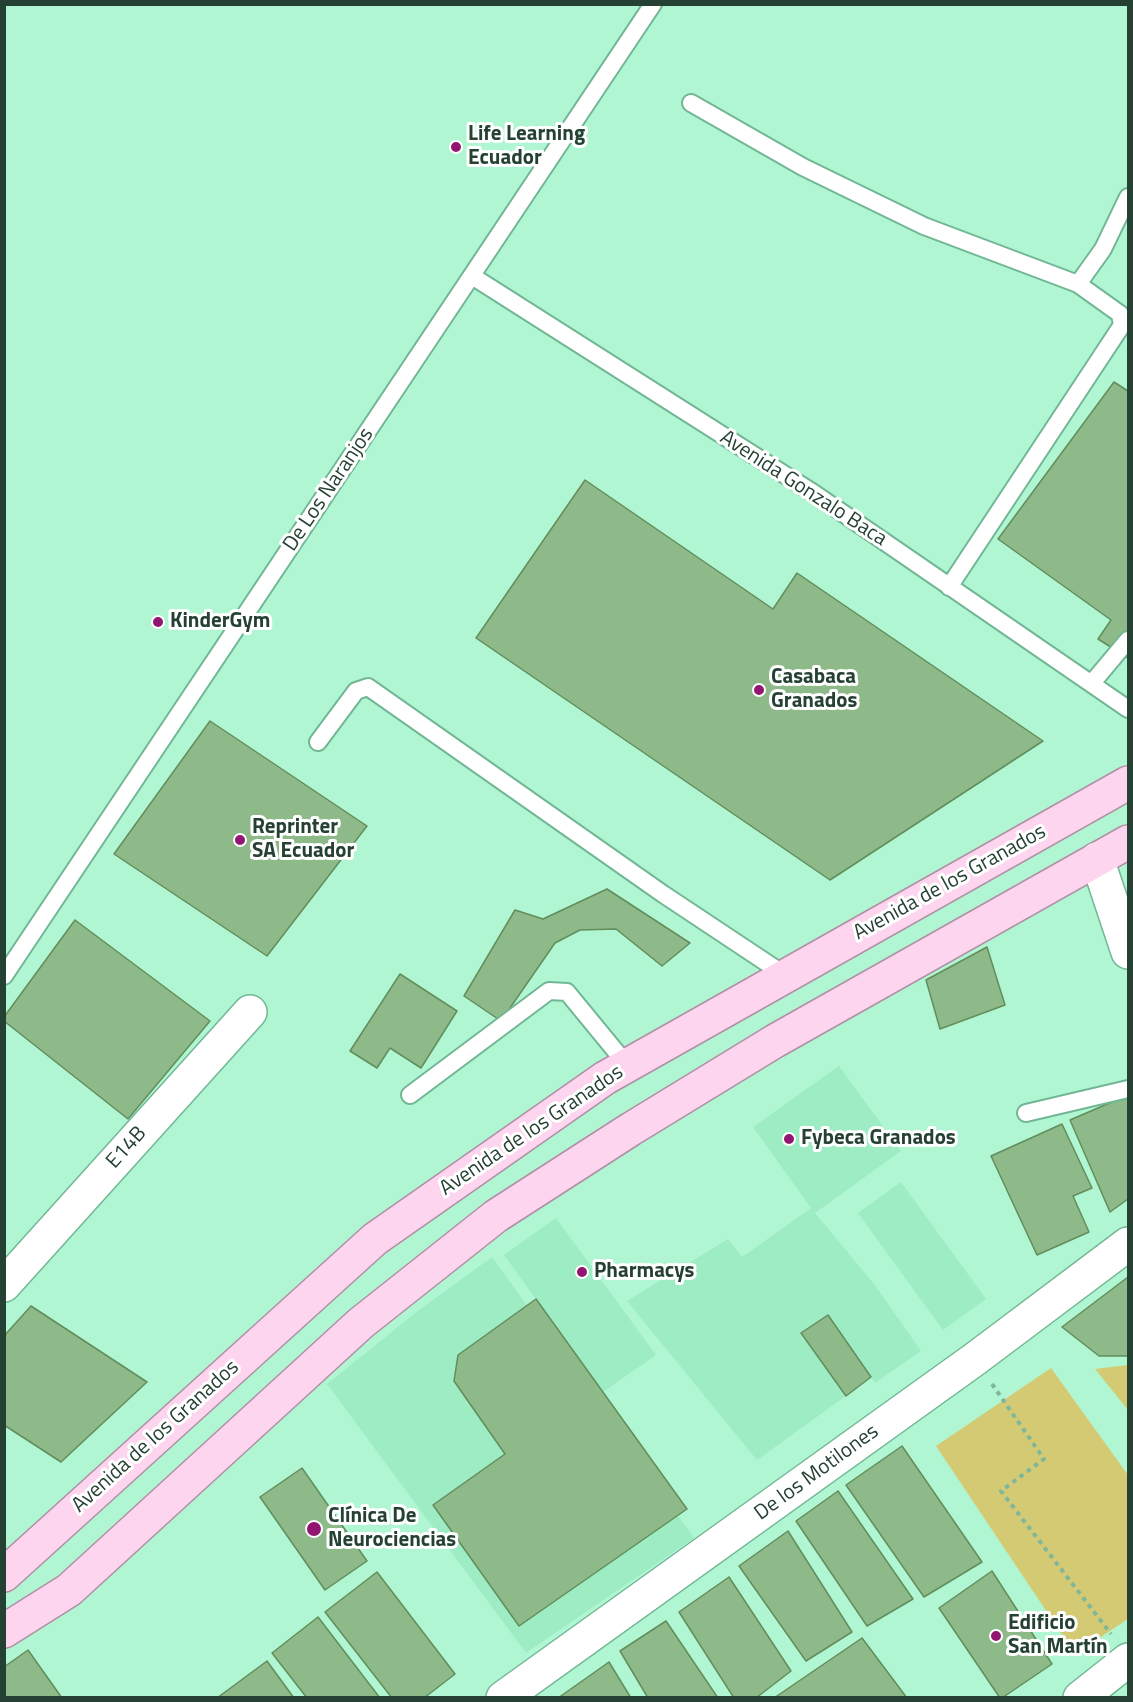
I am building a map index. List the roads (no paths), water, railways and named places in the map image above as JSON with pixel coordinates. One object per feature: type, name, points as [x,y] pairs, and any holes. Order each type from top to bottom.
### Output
[{"type":"main road","name":"Avenida de los Granados","points":[[4,1575],[375,1239],[605,1078],[1128,783]]},
{"type":"main road","points":[[4,1631],[69,1590],[361,1323],[496,1216],[631,1129],[775,1041],[1128,842]]},
{"type":"street","points":[[1097,859],[1128,952]]},
{"type":"street","name":"E14B","points":[[4,1285],[250,1012]]},
{"type":"street","name":"De los Motilones","points":[[503,1698],[975,1359],[1128,1244]]},
{"type":"street","points":[[1080,1698],[1128,1660]]},
{"type":"lane","name":"De Los Naranjos","points":[[4,976],[652,5]]},
{"type":"lane","points":[[691,103],[803,167],[924,226],[1078,284],[1120,314],[1122,326],[949,587]]},
{"type":"lane","points":[[1078,284],[1102,249],[1128,197]]},
{"type":"lane","name":"Avenida Gonzalo Baca","points":[[472,276],[815,494],[1092,682],[1128,709]]},
{"type":"lane","points":[[1092,682],[1128,640]]},
{"type":"lane","points":[[318,742],[356,691],[368,687],[663,894],[785,975]]},
{"type":"lane","points":[[410,1095],[549,991],[567,992],[627,1065]]},
{"type":"lane","points":[[1026,1113],[1128,1089]]},
{"type":"place","name":"Life Learning Ecuador","points":[[456,147]]},
{"type":"place","name":"KinderGym","points":[[158,622]]},
{"type":"place","name":"Casabaca Granados","points":[[759,690]]},
{"type":"place","name":"Reprinter SA Ecuador","points":[[240,840]]},
{"type":"place","name":"Fybeca Granados","points":[[789,1139]]},
{"type":"place","name":"Pharmacys","points":[[582,1272]]},
{"type":"place","name":"Clínica De Neurociencias","points":[[314,1529]]},
{"type":"place","name":"Edificio San Martín","points":[[996,1636]]}]
